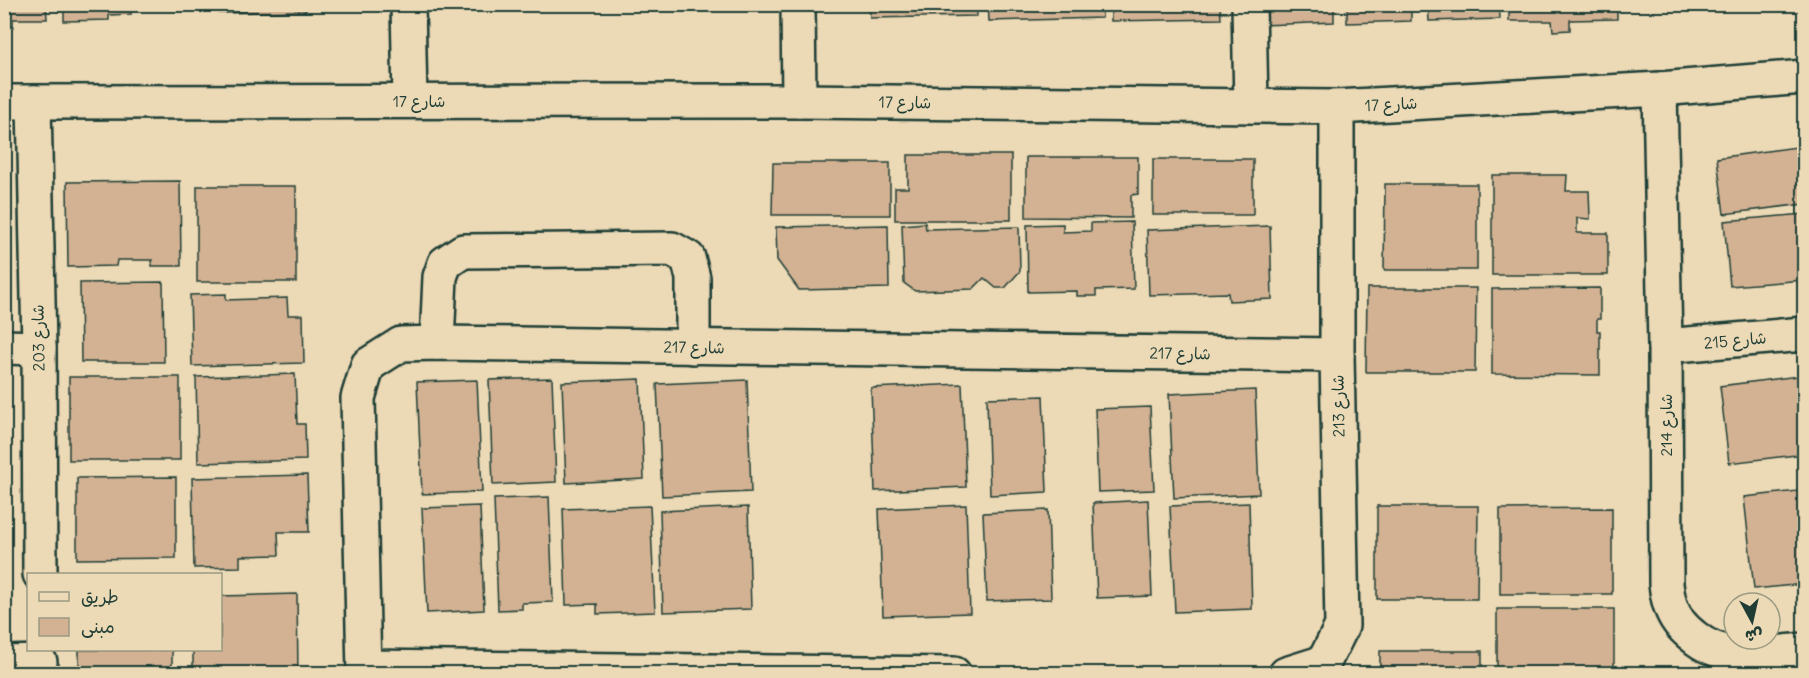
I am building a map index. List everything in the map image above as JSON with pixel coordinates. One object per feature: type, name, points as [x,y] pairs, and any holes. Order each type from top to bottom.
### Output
[{"type":"street","points":[[408,4],[410,101]]},
{"type":"street","points":[[798,4],[799,101]]},
{"type":"street","points":[[1249,4],[1251,106]]},
{"type":"street","name":"شارع 17","points":[[19,102],[799,101],[1337,107],[1804,77]]},
{"type":"street","name":"شارع 214","points":[[1660,88],[1665,346],[1666,584],[1671,608],[1683,628],[1692,636],[1701,643],[1723,653],[1747,655],[1804,650]]},
{"type":"street","name":"شارع 203","points":[[19,102],[39,348],[40,573]]},
{"type":"street","name":"شارع 213","points":[[1286,674],[1324,662],[1342,626],[1337,355],[1337,107]]},
{"type":"street","points":[[437,343],[440,277],[445,263],[463,251],[672,249],[688,258],[693,278],[693,347]]},
{"type":"street","name":"شارع 215","points":[[1665,346],[1804,334]]},
{"type":"street","name":"شارع 217","points":[[364,670],[358,398],[368,365],[401,344],[1337,355]]},
{"type":"street","points":[[4,347],[39,348]]},
{"type":"street","points":[[4,663],[40,662]]},
{"type":"street","points":[[364,670],[954,674]]},
{"type":"building","points":[[4,4],[46,4],[47,19],[13,19],[13,27],[4,27]]},
{"type":"building","points":[[64,4],[131,4],[131,14],[109,15],[109,20],[64,21]]},
{"type":"building","points":[[219,4],[306,4],[306,11],[219,13]]},
{"type":"building","points":[[869,4],[976,4],[977,16],[870,18]]},
{"type":"building","points":[[988,4],[1102,4],[1102,18],[989,21]]},
{"type":"building","points":[[1111,4],[1220,4],[1221,19],[1111,21]]},
{"type":"building","points":[[1263,4],[1334,4],[1334,22],[1263,25]]},
{"type":"building","points":[[1347,4],[1411,4],[1411,21],[1347,23]]},
{"type":"building","points":[[1428,4],[1499,4],[1500,19],[1429,21]]},
{"type":"building","points":[[1509,4],[1617,4],[1617,19],[1570,20],[1570,30],[1553,31],[1552,21],[1509,21]]},
{"type":"building","points":[[1804,146],[1804,204],[1724,214],[1717,158]]},
{"type":"building","points":[[908,155],[1011,155],[1011,220],[895,220],[895,188],[908,188]]},
{"type":"building","points":[[1026,157],[1138,157],[1138,194],[1131,195],[1131,218],[1026,217]]},
{"type":"building","points":[[1153,159],[1253,159],[1253,215],[1153,215]]},
{"type":"building","points":[[773,163],[890,163],[890,215],[772,215]]},
{"type":"building","points":[[1492,175],[1567,175],[1566,191],[1589,191],[1590,219],[1577,218],[1577,233],[1608,233],[1608,275],[1492,275]]},
{"type":"building","points":[[180,181],[181,266],[152,266],[152,260],[117,260],[116,266],[68,267],[67,182]]},
{"type":"building","points":[[1385,184],[1477,184],[1477,270],[1384,270]]},
{"type":"building","points":[[197,186],[296,186],[296,282],[197,282]]},
{"type":"building","points":[[1804,214],[1804,280],[1730,286],[1724,221]]},
{"type":"building","points":[[1132,222],[1134,289],[1096,290],[1096,296],[1077,296],[1077,291],[1028,292],[1027,225],[1063,224],[1063,232],[1091,231],[1091,223]]},
{"type":"building","points":[[925,223],[926,229],[1019,227],[1020,271],[1005,288],[996,288],[984,278],[973,289],[915,291],[904,283],[902,225]]},
{"type":"building","points":[[888,225],[889,288],[799,290],[777,260],[776,227]]},
{"type":"building","points":[[1270,226],[1272,299],[1229,301],[1228,293],[1149,295],[1147,230]]},
{"type":"building","points":[[163,282],[164,362],[81,362],[80,283]]},
{"type":"building","points":[[1367,288],[1476,288],[1475,372],[1366,372]]},
{"type":"building","points":[[1600,288],[1600,319],[1597,319],[1597,331],[1600,331],[1600,375],[1492,374],[1492,289]]},
{"type":"building","points":[[226,294],[226,300],[287,298],[288,315],[303,315],[304,363],[192,366],[190,295]]},
{"type":"building","points":[[295,374],[297,424],[305,424],[306,460],[198,463],[196,377]]},
{"type":"building","points":[[1798,376],[1804,454],[1729,463],[1720,386]]},
{"type":"building","points":[[69,377],[180,377],[180,460],[69,460]]},
{"type":"building","points":[[552,378],[556,482],[493,485],[489,380]]},
{"type":"building","points":[[640,379],[644,479],[566,483],[562,382]]},
{"type":"building","points":[[477,380],[482,492],[422,494],[417,382]]},
{"type":"building","points":[[747,380],[751,492],[662,496],[657,384]]},
{"type":"building","points":[[962,384],[966,487],[875,491],[871,388]]},
{"type":"building","points":[[1255,390],[1259,494],[1174,498],[1169,394]]},
{"type":"building","points":[[1043,396],[1047,492],[990,495],[987,398]]},
{"type":"building","points":[[1150,407],[1154,490],[1098,492],[1095,409]]},
{"type":"building","points":[[307,475],[309,532],[278,532],[279,555],[240,556],[240,567],[194,568],[192,478]]},
{"type":"building","points":[[176,477],[176,558],[77,559],[77,478]]},
{"type":"building","points":[[1798,491],[1804,555],[1804,584],[1754,589],[1744,497]]},
{"type":"building","points":[[549,497],[553,602],[522,603],[522,609],[498,610],[494,499]]},
{"type":"building","points":[[1148,500],[1152,596],[1097,598],[1093,503]]},
{"type":"building","points":[[1249,503],[1252,609],[1175,612],[1170,506]]},
{"type":"building","points":[[966,505],[970,613],[883,616],[879,509]]},
{"type":"building","points":[[480,506],[484,610],[427,613],[422,508]]},
{"type":"building","points":[[650,506],[655,612],[597,614],[597,604],[566,605],[563,509]]},
{"type":"building","points":[[1377,506],[1478,506],[1477,599],[1377,599]]},
{"type":"building","points":[[748,507],[751,609],[663,612],[660,511]]},
{"type":"building","points":[[1612,508],[1612,594],[1500,594],[1500,509]]},
{"type":"building","points":[[1048,510],[1051,599],[987,601],[983,513]]},
{"type":"building","points":[[297,594],[298,674],[193,674],[193,651],[222,651],[222,596]]},
{"type":"building","points":[[1497,609],[1614,609],[1614,674],[1497,674]]},
{"type":"building","points":[[79,651],[172,651],[172,674],[79,674]]},
{"type":"building","points":[[1380,651],[1482,651],[1482,674],[1380,674]]}]
